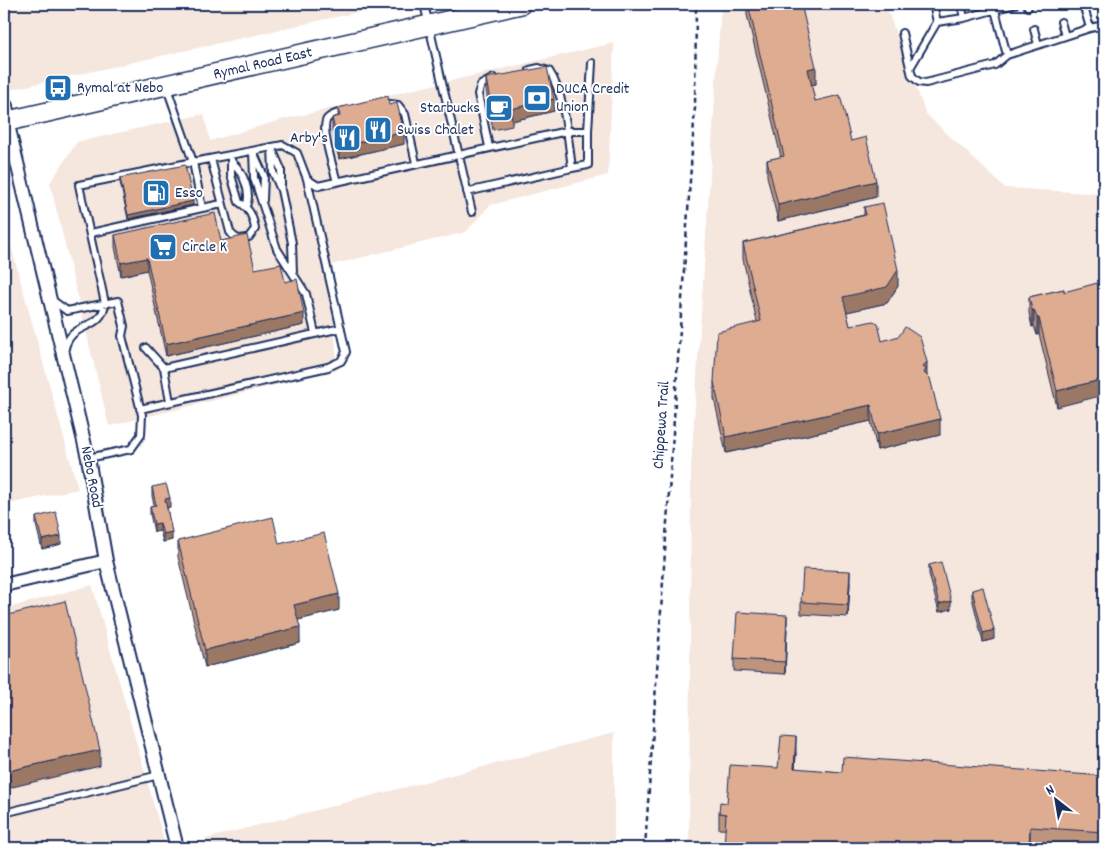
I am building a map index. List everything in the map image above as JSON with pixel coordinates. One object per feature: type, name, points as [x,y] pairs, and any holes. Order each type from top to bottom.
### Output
[{"type":"main road","name":"Rymal Road East","points":[[5,117],[167,86],[521,4]]},
{"type":"street","name":"Nebo Road","points":[[5,117],[88,458],[106,561],[177,848]]},
{"type":"street","points":[[4,585],[106,561]]},
{"type":"lane","points":[[424,4],[472,212]]},
{"type":"lane","points":[[910,68],[937,22],[933,4]]},
{"type":"lane","points":[[961,4],[964,18]]},
{"type":"lane","points":[[937,22],[964,18],[995,10],[1003,5],[1015,4]]},
{"type":"lane","points":[[1083,4],[1090,28]]},
{"type":"lane","points":[[995,10],[1007,55]]},
{"type":"lane","points":[[1061,22],[1065,36]]},
{"type":"lane","points":[[902,33],[912,76],[919,82],[926,83],[995,65],[1007,55],[1104,25]]},
{"type":"lane","points":[[1034,29],[1038,44]]},
{"type":"lane","points":[[467,192],[588,165],[592,63]]},
{"type":"lane","points":[[522,72],[539,68],[549,71],[555,80],[567,131],[572,168]]},
{"type":"lane","points":[[489,147],[478,94],[480,85],[489,80],[506,76]]},
{"type":"lane","points":[[167,86],[193,162],[202,208]]},
{"type":"lane","points":[[378,104],[387,102],[398,105],[405,114],[416,164]]},
{"type":"lane","points":[[337,182],[324,129],[327,120],[335,113],[352,110]]},
{"type":"lane","points":[[307,179],[318,186],[567,131],[588,131]]},
{"type":"lane","points":[[63,354],[68,337],[81,327],[98,321],[104,314],[105,303],[79,185],[141,175],[193,162],[283,145],[297,153],[307,179],[346,352],[341,361],[328,367],[140,409]]},
{"type":"lane","points":[[272,147],[273,172],[281,190],[292,243],[293,274]]},
{"type":"lane","points":[[253,151],[254,178],[277,249],[306,294],[315,333]]},
{"type":"lane","points":[[253,151],[264,176],[263,203]]},
{"type":"lane","points":[[211,159],[230,232],[240,240],[249,237],[255,229],[253,217],[246,206],[239,202],[231,175],[233,163],[231,155]]},
{"type":"lane","points":[[233,163],[241,171],[248,200],[246,206]]},
{"type":"lane","points":[[90,233],[151,217],[222,204]]},
{"type":"lane","points":[[50,298],[67,311],[118,301],[124,326],[122,336],[142,415],[141,435],[131,449],[88,458]]},
{"type":"lane","points":[[164,368],[340,328]]},
{"type":"lane","points":[[146,348],[164,368],[170,402]]},
{"type":"lane","points":[[4,813],[159,775]]},
{"type":"path","name":"Chippewa Trail","points":[[645,848],[695,108],[696,4]]},
{"type":"shaded area","points":[[4,4],[394,4],[4,91]]},
{"type":"shaded area","points":[[885,4],[926,114],[1005,188],[1104,194],[1104,848],[689,848],[691,468],[721,5]]},
{"type":"shaded area","points":[[614,43],[608,175],[490,205],[466,232],[331,265],[337,370],[109,426],[50,183],[77,142],[204,114],[210,141],[281,120]]},
{"type":"shaded area","points":[[4,221],[78,489],[4,505]]},
{"type":"shaded area","points":[[92,585],[166,848],[4,848],[4,609]]},
{"type":"shaded area","points":[[614,733],[614,848],[208,848],[205,839]]},
{"type":"building","points":[[748,4],[801,4],[816,67],[808,69],[815,101],[840,95],[851,141],[866,137],[876,181],[778,205],[767,160],[784,156]]},
{"type":"building","points":[[547,67],[554,99],[511,109],[512,114],[493,118],[486,78]]},
{"type":"building","points":[[388,96],[389,105],[397,103],[404,132],[339,147],[332,118],[340,116],[338,108]]},
{"type":"building","name":"Esso","points":[[185,165],[193,201],[128,215],[120,178]]},
{"type":"building","points":[[883,203],[898,270],[887,287],[843,297],[850,326],[873,321],[878,323],[882,341],[899,336],[905,327],[920,337],[927,362],[923,367],[926,369],[924,373],[930,378],[940,419],[877,434],[871,405],[726,437],[714,382],[717,332],[761,321],[743,243],[866,215],[864,207]]},
{"type":"building","points":[[215,213],[221,241],[247,235],[255,269],[281,264],[285,282],[297,279],[304,313],[166,344],[147,258],[121,263],[115,235]]},
{"type":"building","points":[[1101,282],[1104,294],[1104,379],[1057,391],[1039,318],[1037,318],[1034,310],[1032,310],[1029,297],[1064,289],[1064,292]]},
{"type":"building","points":[[166,484],[170,498],[165,499],[172,532],[163,534],[160,523],[154,524],[150,506],[156,505],[152,487]]},
{"type":"building","points":[[56,512],[61,536],[42,540],[36,517]]},
{"type":"building","points":[[273,517],[279,544],[324,533],[339,594],[294,605],[300,627],[205,650],[178,541]]},
{"type":"building","points":[[941,562],[951,601],[939,604],[929,565]]},
{"type":"building","points":[[803,569],[850,571],[848,605],[801,602]]},
{"type":"building","points":[[983,587],[994,630],[983,633],[972,590]]},
{"type":"building","points":[[65,601],[100,750],[4,772],[4,616]]},
{"type":"building","points":[[737,612],[787,615],[785,662],[734,659]]},
{"type":"building","points":[[781,736],[796,737],[794,768],[842,772],[843,757],[1104,776],[1104,832],[1030,827],[1029,848],[724,848],[726,814],[719,813],[720,802],[727,803],[730,765],[778,768]]},
{"type":"place","name":"Rymal at Nebo","points":[[58,88]]},
{"type":"place","name":"DUCA Credit Union","points":[[537,98]]},
{"type":"place","name":"Starbucks","points":[[499,108]]},
{"type":"place","name":"Swiss Chalet","points":[[378,130]]},
{"type":"place","name":"Arby's","points":[[347,138]]},
{"type":"place","name":"Esso","points":[[156,193]]},
{"type":"place","name":"Circle K","points":[[163,247]]}]
